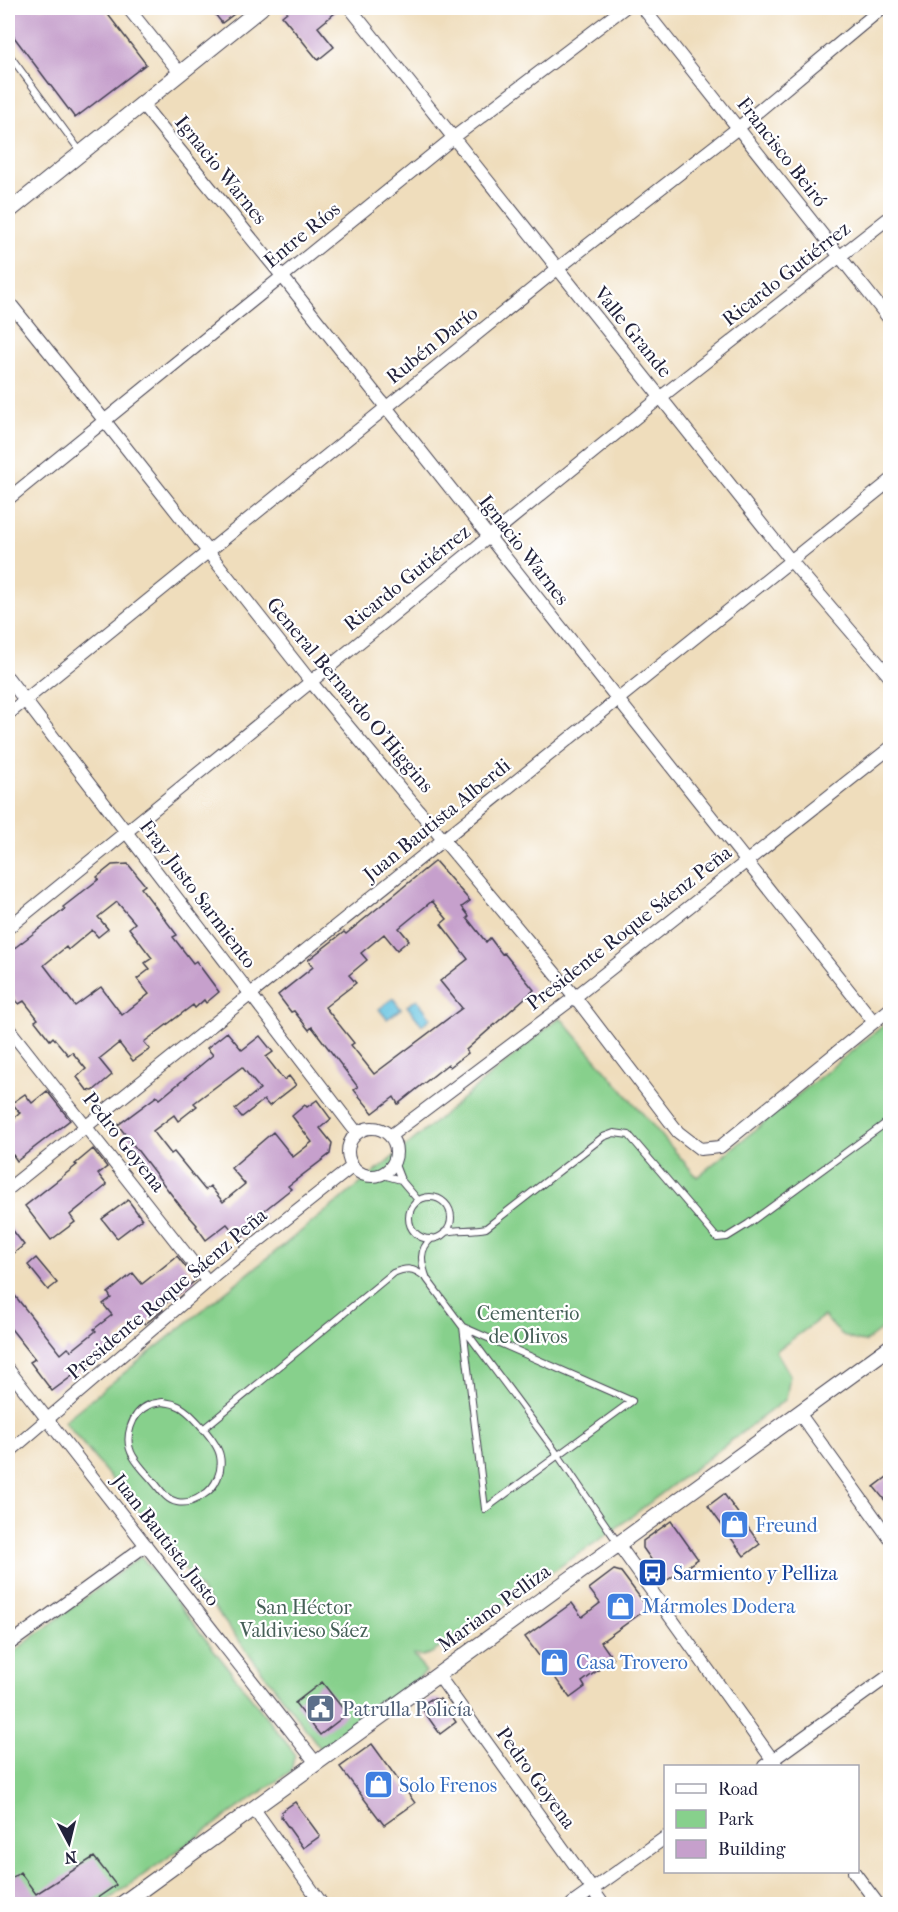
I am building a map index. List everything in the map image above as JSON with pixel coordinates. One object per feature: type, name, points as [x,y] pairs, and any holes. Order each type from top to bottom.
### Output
[{"type":"street","points":[[128,8],[180,73]]},
{"type":"street","points":[[8,212],[261,8]]},
{"type":"street","name":"Valle Grande","points":[[350,8],[791,561],[891,678]]},
{"type":"street","name":"Entre Ríos","points":[[8,499],[453,138],[624,8]]},
{"type":"street","name":"Francisco Beiró","points":[[643,8],[891,320]]},
{"type":"street","name":"Rubén Darío","points":[[8,714],[557,269],[738,128],[882,8]]},
{"type":"street","name":"Ignacio Warnes","points":[[142,104],[282,276],[874,1022]]},
{"type":"street","name":"Ricardo Gutiérrez","points":[[8,928],[661,397],[891,217]]},
{"type":"street","name":"General Bernardo O'Higgins","points":[[8,301],[311,682],[575,997],[678,1132],[699,1149],[720,1148],[874,1022]]},
{"type":"street","name":"Juan Bautista Alberdi","points":[[8,1189],[891,481]]},
{"type":"street","name":"Fray Justo Sarmiento","points":[[8,678],[357,1133]]},
{"type":"street","name":"Presidente Roque Sáenz Peña","points":[[390,1136],[575,997],[891,748]]},
{"type":"street","points":[[874,1022],[891,1009]]},
{"type":"street","name":"Pedro Goyena","points":[[8,1028],[208,1282]]},
{"type":"street","points":[[370,1128],[390,1136],[396,1150],[394,1162],[386,1171],[380,1174],[365,1174],[353,1166],[349,1159],[349,1145],[357,1133],[370,1128]]},
{"type":"street","name":"Presidente Roque Sáenz Peña","points":[[8,1453],[208,1282],[353,1166]]},
{"type":"street","name":"Mariano Pelliza","points":[[122,1905],[891,1347]]},
{"type":"street","name":"Juan Bautista Justo","points":[[8,1369],[316,1763]]},
{"type":"street","points":[[800,1413],[891,1539]]},
{"type":"street","points":[[618,1544],[771,1765],[891,1675]]},
{"type":"street","points":[[8,1645],[146,1545]]},
{"type":"street","name":"Pedro Goyena","points":[[438,1675],[603,1905]]},
{"type":"street","points":[[254,1809],[322,1905]]},
{"type":"street","points":[[572,1905],[664,1838]]},
{"type":"street","points":[[855,1873],[878,1905]]},
{"type":"lane","points":[[8,52],[81,152]]},
{"type":"lane","points":[[618,1544],[558,1455],[428,1279],[423,1268],[424,1245],[445,1232],[486,1228],[603,1137],[614,1133],[628,1135],[717,1238],[728,1237],[891,1120]]},
{"type":"lane","points":[[394,1162],[401,1180],[418,1200]]},
{"type":"lane","points":[[380,1174],[401,1180]]},
{"type":"lane","points":[[432,1238],[419,1235],[410,1224],[410,1210],[418,1200],[432,1197],[444,1202],[450,1214],[445,1232]]},
{"type":"lane","points":[[203,1429],[393,1273],[406,1268],[417,1270],[428,1279]]},
{"type":"lane","points":[[463,1327],[632,1401],[485,1509],[463,1327]]},
{"type":"lane","points":[[163,1402],[175,1404],[188,1411],[203,1429],[220,1454],[221,1471],[207,1494],[194,1501],[177,1502],[165,1496],[132,1454],[129,1439],[130,1425],[139,1412],[150,1405],[163,1402]]},
{"type":"green space","name":"Cementerio de Olivos","points":[[560,1017],[697,1177],[890,1020],[890,1323],[865,1342],[842,1334],[824,1316],[776,1351],[790,1375],[786,1399],[611,1532],[432,1653],[422,1656],[414,1655],[426,1672],[324,1753],[172,1552],[64,1421],[380,1168]]},
{"type":"green space","points":[[141,1556],[295,1754],[291,1771],[102,1904],[8,1904],[8,1656]]},
{"type":"water","points":[[393,998],[401,1009],[387,1019],[379,1009]]},
{"type":"water","points":[[417,999],[431,1018],[422,1025],[407,1006]]},
{"type":"building","points":[[8,8],[103,8],[146,64],[75,118],[8,29]]},
{"type":"building","points":[[210,8],[242,8],[222,23]]},
{"type":"building","points":[[292,8],[341,8],[318,27],[334,47],[318,60],[282,16]]},
{"type":"building","points":[[435,861],[470,901],[462,907],[469,916],[467,918],[486,942],[490,938],[502,954],[504,953],[534,990],[466,1050],[468,1053],[450,1067],[448,1064],[398,1104],[394,1097],[373,1113],[354,1090],[358,1087],[312,1027],[309,1030],[278,995],[313,967],[308,960],[344,932],[346,934]],"holes":[[[432,901],[447,919],[441,924],[468,959],[440,981],[462,1008],[374,1074],[351,1045],[354,1043],[325,1007],[356,983],[349,975],[367,960],[361,953],[384,934],[397,950],[409,940],[399,928]]]},
{"type":"building","points":[[128,864],[145,885],[141,888],[177,935],[173,937],[193,963],[196,961],[219,992],[206,1003],[204,1000],[195,1008],[193,1005],[144,1042],[150,1049],[133,1061],[119,1043],[99,1059],[112,1075],[93,1091],[87,1090],[77,1077],[86,1069],[72,1052],[68,1055],[53,1037],[50,1040],[35,1021],[38,1019],[24,1001],[19,1004],[8,990],[8,953],[65,909],[63,907],[99,879],[97,877],[112,865]],"holes":[[[117,902],[135,923],[129,928],[152,958],[145,963],[150,969],[137,979],[149,994],[122,1015],[101,987],[75,1006],[44,965],[66,947],[68,950],[92,930],[98,937],[108,929],[98,917]]]},
{"type":"building","points":[[227,1032],[242,1050],[260,1036],[273,1052],[266,1057],[284,1080],[289,1076],[296,1085],[269,1106],[264,1100],[242,1117],[235,1109],[260,1089],[242,1067],[194,1103],[197,1106],[178,1121],[174,1115],[153,1131],[171,1154],[174,1152],[205,1190],[210,1186],[223,1202],[245,1184],[231,1168],[273,1132],[293,1157],[312,1142],[292,1116],[305,1105],[307,1107],[317,1100],[331,1119],[320,1128],[332,1143],[330,1154],[288,1186],[291,1189],[261,1213],[265,1218],[240,1239],[227,1224],[206,1240],[197,1225],[118,1125],[157,1096],[160,1099],[213,1055],[207,1048]]},
{"type":"building","points":[[47,1091],[70,1120],[17,1161],[13,1155],[8,1157],[8,1124],[20,1113],[12,1103],[25,1094],[32,1103]]},
{"type":"building","points":[[93,1149],[107,1167],[98,1174],[107,1185],[70,1215],[75,1222],[51,1240],[25,1206],[77,1165],[75,1164]]},
{"type":"building","points":[[128,1200],[142,1219],[117,1238],[102,1219]]},
{"type":"building","points":[[8,1224],[24,1245],[8,1258]]},
{"type":"building","points":[[177,1256],[196,1280],[161,1307],[163,1310],[145,1324],[141,1320],[115,1340],[117,1343],[91,1365],[90,1363],[52,1391],[30,1362],[35,1359],[8,1325],[8,1287],[61,1354],[68,1348],[71,1351],[112,1315],[103,1304],[111,1298],[108,1293],[133,1273],[142,1284]]},
{"type":"building","points":[[36,1258],[57,1283],[48,1290],[28,1265]]},
{"type":"building","points":[[891,1474],[891,1508],[874,1487]]},
{"type":"building","name":"Freund","points":[[724,1494],[760,1544],[744,1556],[708,1506]]},
{"type":"building","name":"Mármoles Dodera","points":[[671,1521],[698,1559],[666,1581],[643,1548],[643,1541]]},
{"type":"building","points":[[614,1570],[621,1572],[648,1608],[601,1642],[613,1659],[582,1682],[585,1687],[570,1698],[525,1637],[572,1603],[582,1617],[600,1603],[589,1589]]},
{"type":"building","name":"Patrulla Policía","points":[[322,1682],[347,1714],[320,1735],[295,1703]]},
{"type":"building","points":[[431,1699],[440,1699],[456,1722],[440,1734],[420,1706]]},
{"type":"building","name":"Solo Frenos","points":[[372,1744],[415,1803],[384,1825],[340,1767]]},
{"type":"building","points":[[295,1802],[320,1836],[303,1848],[281,1817],[282,1811]]},
{"type":"building","points":[[94,1857],[116,1885],[87,1905],[8,1905],[8,1881],[20,1872],[36,1894]]},
{"type":"place","name":"Freund","points":[[734,1525]]},
{"type":"place","name":"Sarmiento y Pelliza","points":[[652,1573]]},
{"type":"place","name":"Mármoles Dodera","points":[[621,1606]]},
{"type":"place","name":"Casa Trovero","points":[[555,1662]]},
{"type":"place","name":"Patrulla Policía","points":[[321,1709]]},
{"type":"place","name":"Solo Frenos","points":[[378,1785]]},
{"type":"park label","name":"San Héctor Valdivieso Sáez","points":[[304,1618]]}]
